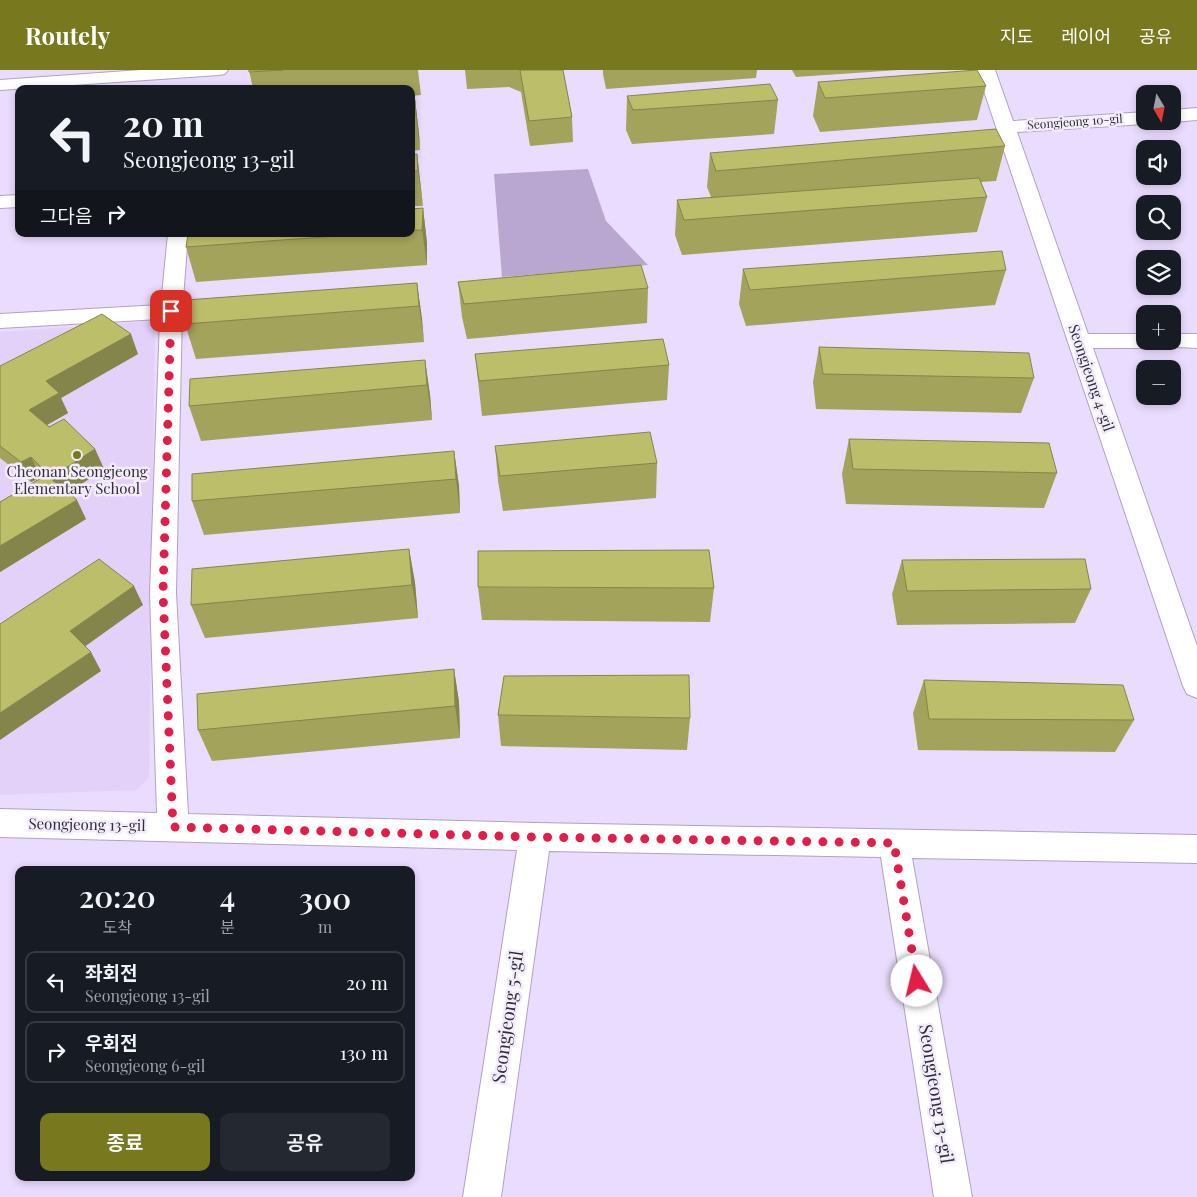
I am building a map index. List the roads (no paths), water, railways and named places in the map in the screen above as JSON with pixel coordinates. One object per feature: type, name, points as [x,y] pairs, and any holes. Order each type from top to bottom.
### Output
[{"type":"street","points":[[0,85],[193,77],[219,70]]},
{"type":"street","name":"Seongjeong 4-gil","points":[[986,70],[1197,686]]},
{"type":"street","points":[[1181,115],[1197,114]]},
{"type":"street","name":"Seongjeong 10-gil","points":[[1005,127],[1136,119]]},
{"type":"street","points":[[0,202],[15,201]]},
{"type":"street","points":[[173,827],[163,593],[171,311],[178,237]]},
{"type":"street","points":[[0,321],[171,311]]},
{"type":"street","points":[[1078,341],[1136,341]]},
{"type":"street","points":[[1181,341],[1197,341]]},
{"type":"street","name":"Seongjeong 13-gil","points":[[0,823],[535,837],[1197,849]]},
{"type":"street","name":"Seongjeong 5-gil","points":[[482,1197],[535,837]]},
{"type":"street","name":"Seongjeong 13-gil","points":[[894,843],[953,1197]]},
{"type":"place","name":"Cheonan Seongjeong Elementary School","points":[[77,455]]}]
